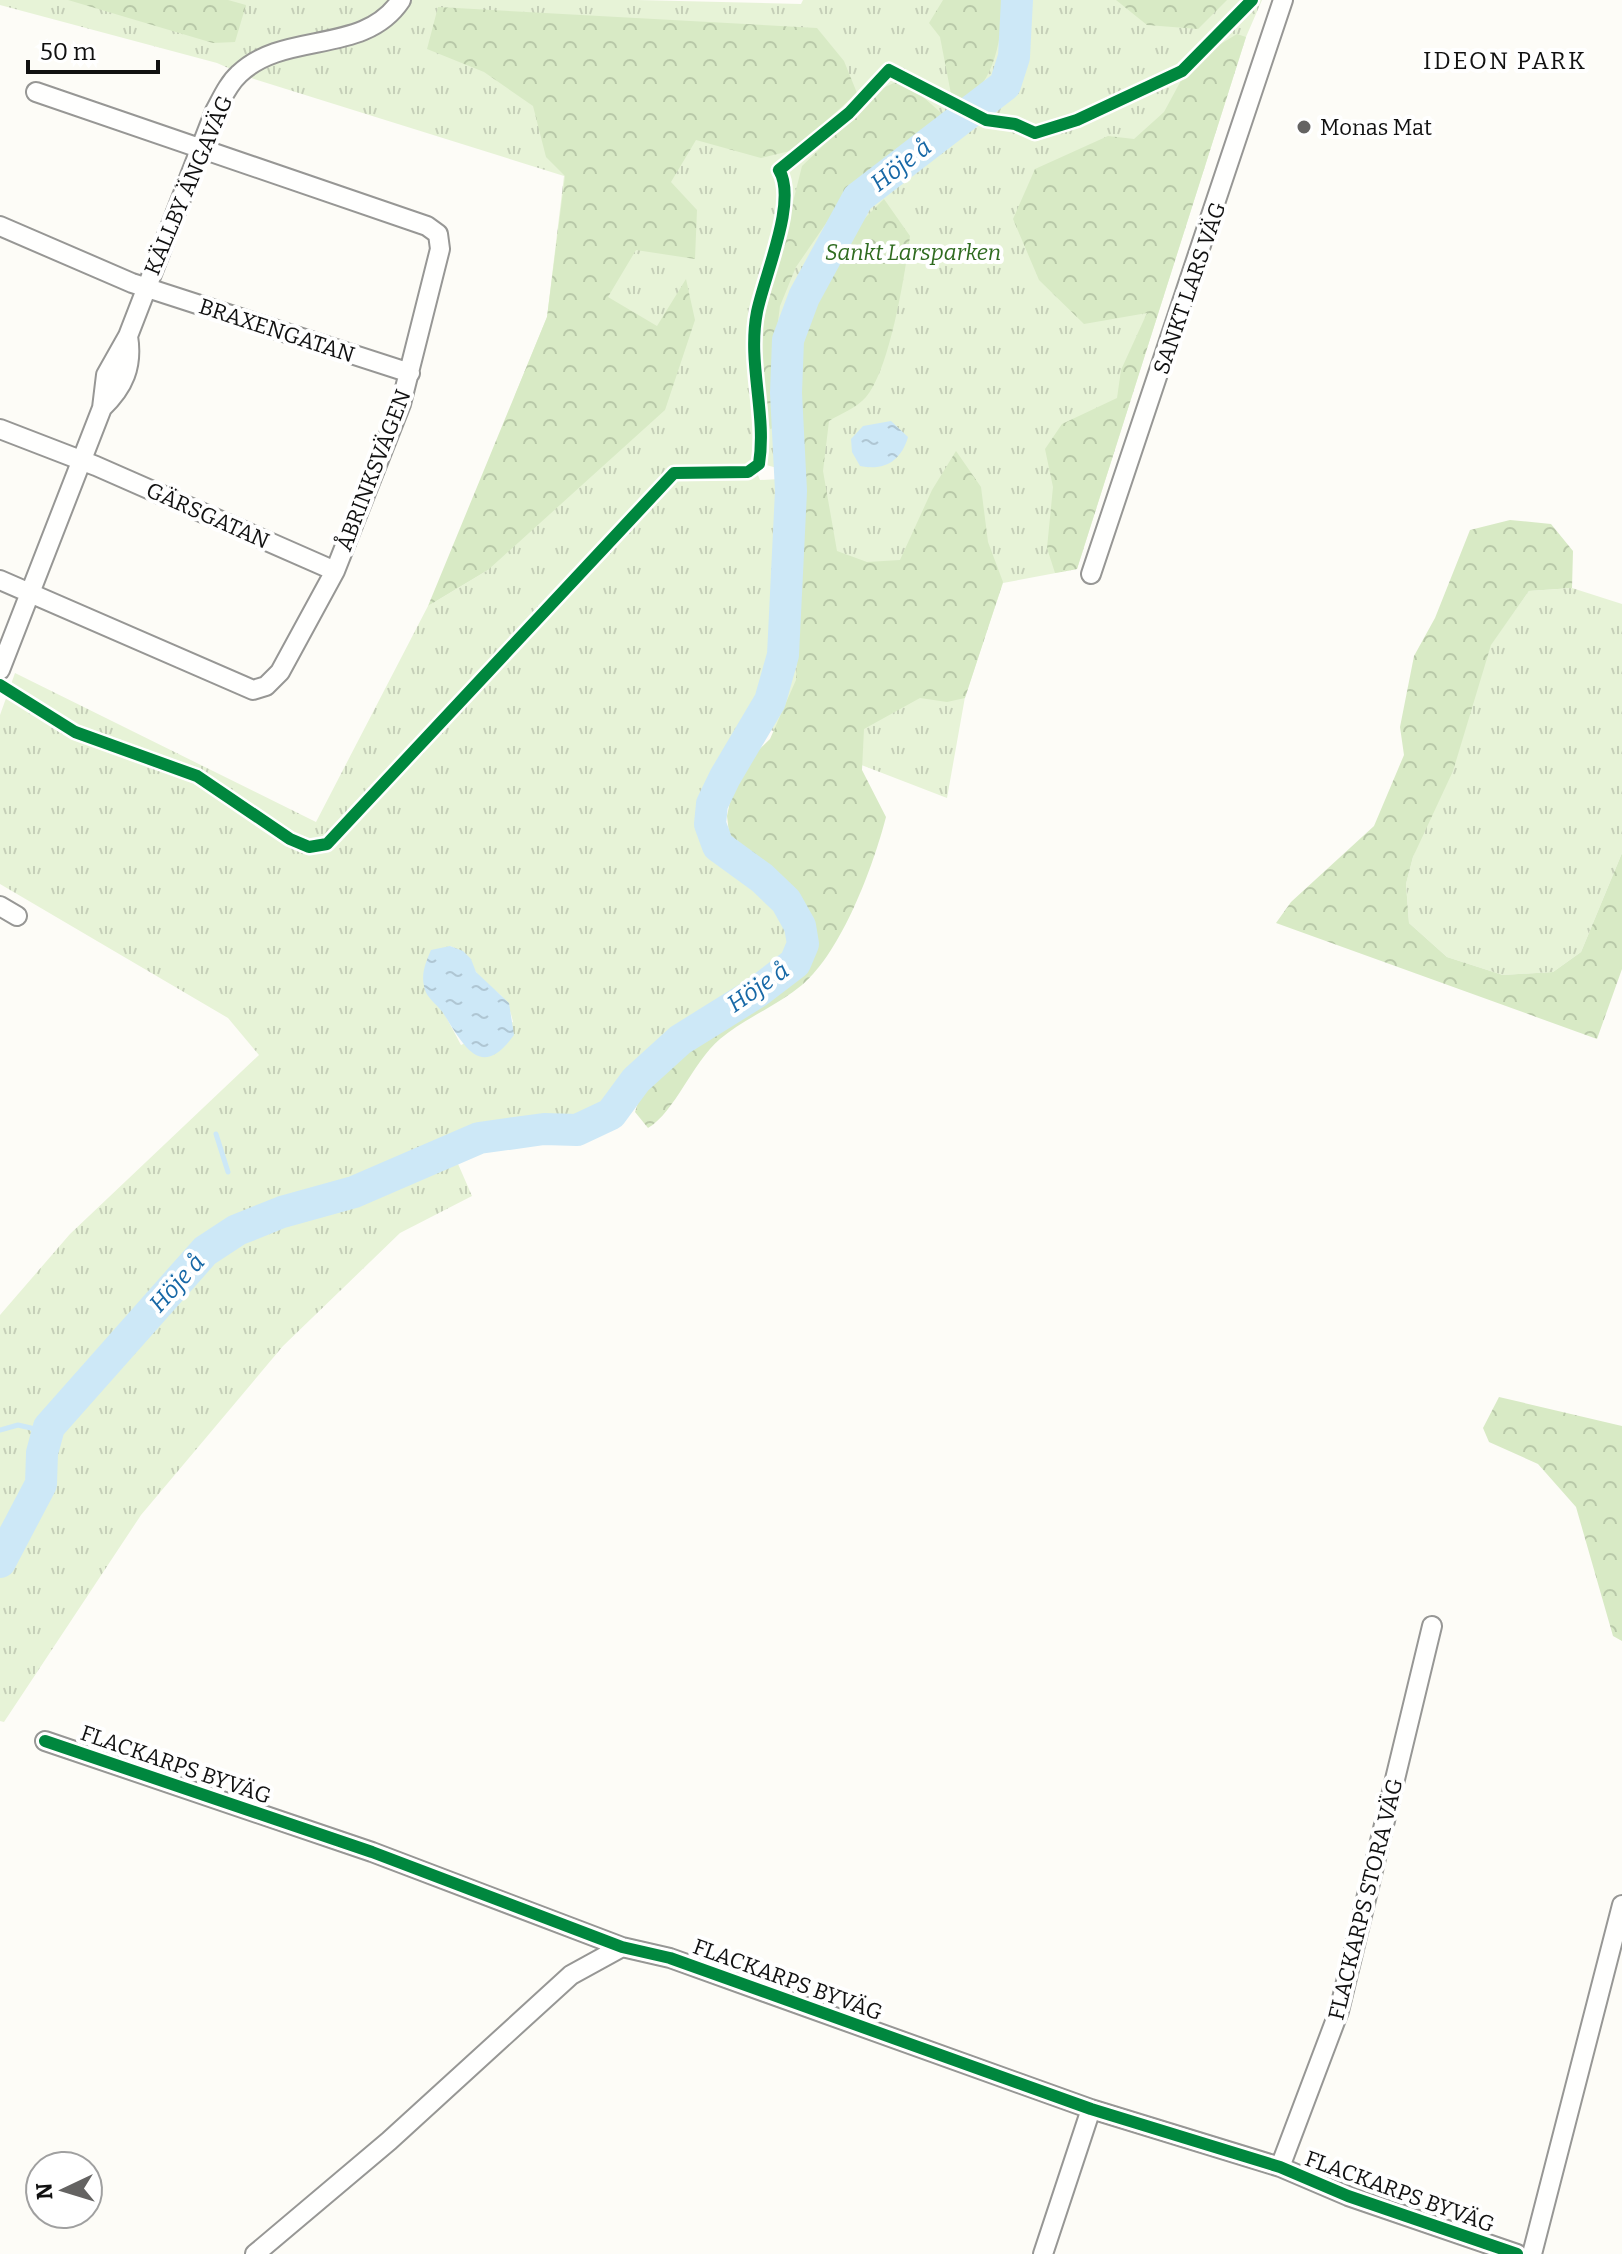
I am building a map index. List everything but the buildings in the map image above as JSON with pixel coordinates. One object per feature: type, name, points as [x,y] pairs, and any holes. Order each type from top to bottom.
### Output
[{"type":"street","name":"KÄLLBY ÄNGAVÄG","points":[[0,670],[102,408],[106,375],[128,336],[215,111],[240,73],[278,52],[377,26],[401,0]]},
{"type":"street","name":"SANKT LARS VÄG","points":[[1091,574],[1283,0]]},
{"type":"street","points":[[36,92],[200,149]]},
{"type":"street","name":"ÅBRINKSVÄGEN","points":[[29,593],[253,690],[266,686],[280,672],[335,571],[390,438],[410,373],[440,249],[438,234],[427,226],[200,149]]},
{"type":"street","name":"BRAXENGATAN","points":[[0,226],[145,288],[410,373]]},
{"type":"street","name":"GÄRSGATAN","points":[[0,429],[81,460],[335,571]]},
{"type":"street","points":[[0,580],[29,593]]},
{"type":"street","points":[[0,906],[17,916]]},
{"type":"street","name":"FLACKARPS STORA VÄG","points":[[1280,2167],[1339,2011],[1432,1626]]},
{"type":"street","name":"FLACKARPS BYVÄG","points":[[45,1741],[372,1852],[622,1947],[670,1958],[1091,2109],[1280,2167],[1348,2196],[1517,2254]]},
{"type":"street","points":[[1532,2254],[1622,1905]]},
{"type":"street","points":[[255,2254],[389,2141],[571,1975],[622,1947]]},
{"type":"street","points":[[1043,2254],[1091,2109]]},
{"type":"green space","name":"Sankt Larsparken","points":[[0,0],[637,0],[801,4],[803,0],[1262,0],[1246,37],[1077,569],[1003,583],[965,697],[947,798],[768,729],[796,661],[791,472],[752,461],[760,480],[780,479],[781,561],[772,652],[767,678],[754,714],[709,787],[702,825],[709,843],[722,858],[772,896],[784,912],[791,932],[789,949],[780,964],[765,978],[674,1033],[614,1096],[589,1117],[573,1123],[545,1122],[475,1130],[455,1157],[472,1196],[400,1233],[283,1346],[141,1515],[4,1722],[0,1721],[0,1315],[70,1234],[259,1055],[228,1018],[0,884],[0,715],[15,673],[316,822],[428,606],[488,570],[515,395],[547,317],[564,176],[251,78],[217,63],[0,5]],"holes":[[[450,946],[466,956],[482,980],[502,996],[513,1022],[461,1045],[443,1011]]]},
{"type":"green space","points":[[68,0],[228,0],[246,5],[235,42],[213,43]]},
{"type":"green space","points":[[943,0],[1005,0],[990,70],[974,93],[963,102],[951,94],[940,37],[929,23]]},
{"type":"green space","points":[[1116,0],[1227,0],[1198,29],[1147,25]]},
{"type":"green space","points":[[438,7],[817,28],[844,61],[857,93],[794,150],[761,158],[696,140],[671,182],[697,210],[695,259],[636,250],[608,297],[657,326],[686,279],[695,320],[665,410],[488,570],[428,606],[547,317],[565,176],[546,157],[533,106],[484,72],[427,49]]},
{"type":"green space","points":[[1237,34],[1246,37],[1077,569],[1055,573],[1047,548],[1053,487],[1045,449],[1062,424],[1117,398],[1121,370],[1147,313],[1084,324],[1039,280],[1013,219],[1035,169],[1108,136],[1134,139],[1164,112],[1191,62]]},
{"type":"green space","points":[[896,82],[914,89],[947,118],[920,142],[860,183],[840,203],[796,267],[780,306],[777,329],[777,427],[770,429],[762,397],[761,330],[802,166],[883,88]]},
{"type":"green space","points":[[884,199],[910,236],[895,320],[875,384],[863,401],[829,421],[823,471],[837,551],[867,562],[900,560],[932,490],[956,451],[981,487],[988,542],[1003,582],[965,698],[947,702],[920,698],[864,729],[862,770],[886,817],[854,907],[830,951],[802,985],[720,1039],[667,1111],[648,1128],[635,1112],[643,1087],[668,1061],[804,968],[812,945],[812,925],[807,907],[782,879],[730,842],[727,816],[736,772],[770,739],[796,680],[800,610],[792,398],[807,310],[851,232]]},
{"type":"green space","points":[[1510,520],[1551,524],[1573,551],[1572,588],[1529,591],[1491,645],[1453,771],[1413,857],[1406,884],[1409,923],[1447,957],[1503,975],[1553,972],[1581,952],[1622,853],[1622,969],[1597,1039],[1276,923],[1291,902],[1374,826],[1404,755],[1400,727],[1414,656],[1435,618],[1470,530]]},
{"type":"green space","points":[[1572,588],[1622,604],[1622,853],[1581,952],[1553,972],[1503,975],[1447,957],[1409,923],[1406,884],[1413,857],[1491,644],[1529,591]]},
{"type":"green space","points":[[1499,1397],[1622,1426],[1622,1641],[1613,1636],[1576,1507],[1538,1464],[1489,1442],[1483,1428]]},
{"type":"water","points":[[891,421],[908,437],[901,452],[884,465],[860,466],[852,452],[851,439],[863,426]]},
{"type":"water","points":[[450,946],[463,951],[471,959],[476,972],[509,1003],[514,1035],[493,1056],[483,1057],[467,1048],[425,991],[424,972],[431,950]]},
{"type":"waterway","name":"Höje å","points":[[0,1562],[41,1484],[42,1453],[49,1427],[205,1251],[237,1230],[282,1212],[354,1192],[479,1138],[544,1129],[577,1130],[611,1114],[636,1080],[680,1040],[757,992],[795,963],[803,944],[800,926],[786,901],[762,878],[718,846],[710,824],[712,804],[725,777],[770,701],[783,655],[791,491],[786,393],[788,340],[804,297],[858,198],[1005,85],[1014,57],[1017,0]]},
{"type":"waterway","points":[[216,1134],[228,1172]]},
{"type":"waterway","points":[[0,1430],[18,1425],[48,1432]]},
{"type":"cycle path","points":[[0,685],[75,732],[197,776],[290,839],[309,847],[327,844],[674,473],[748,472],[759,464],[761,426],[755,331],[785,200],[779,170],[849,113],[889,70],[986,120],[1015,124],[1035,133],[1077,120],[1182,71],[1252,0]]},
{"type":"cycle path","points":[[45,1741],[372,1852],[622,1947],[670,1958],[1091,2109],[1280,2167],[1348,2196],[1517,2254]]},
{"type":"place","name":"Monas Mat","points":[[1304,127]]},
{"type":"district","name":"IDEON PARK","points":[[1505,61]]}]
